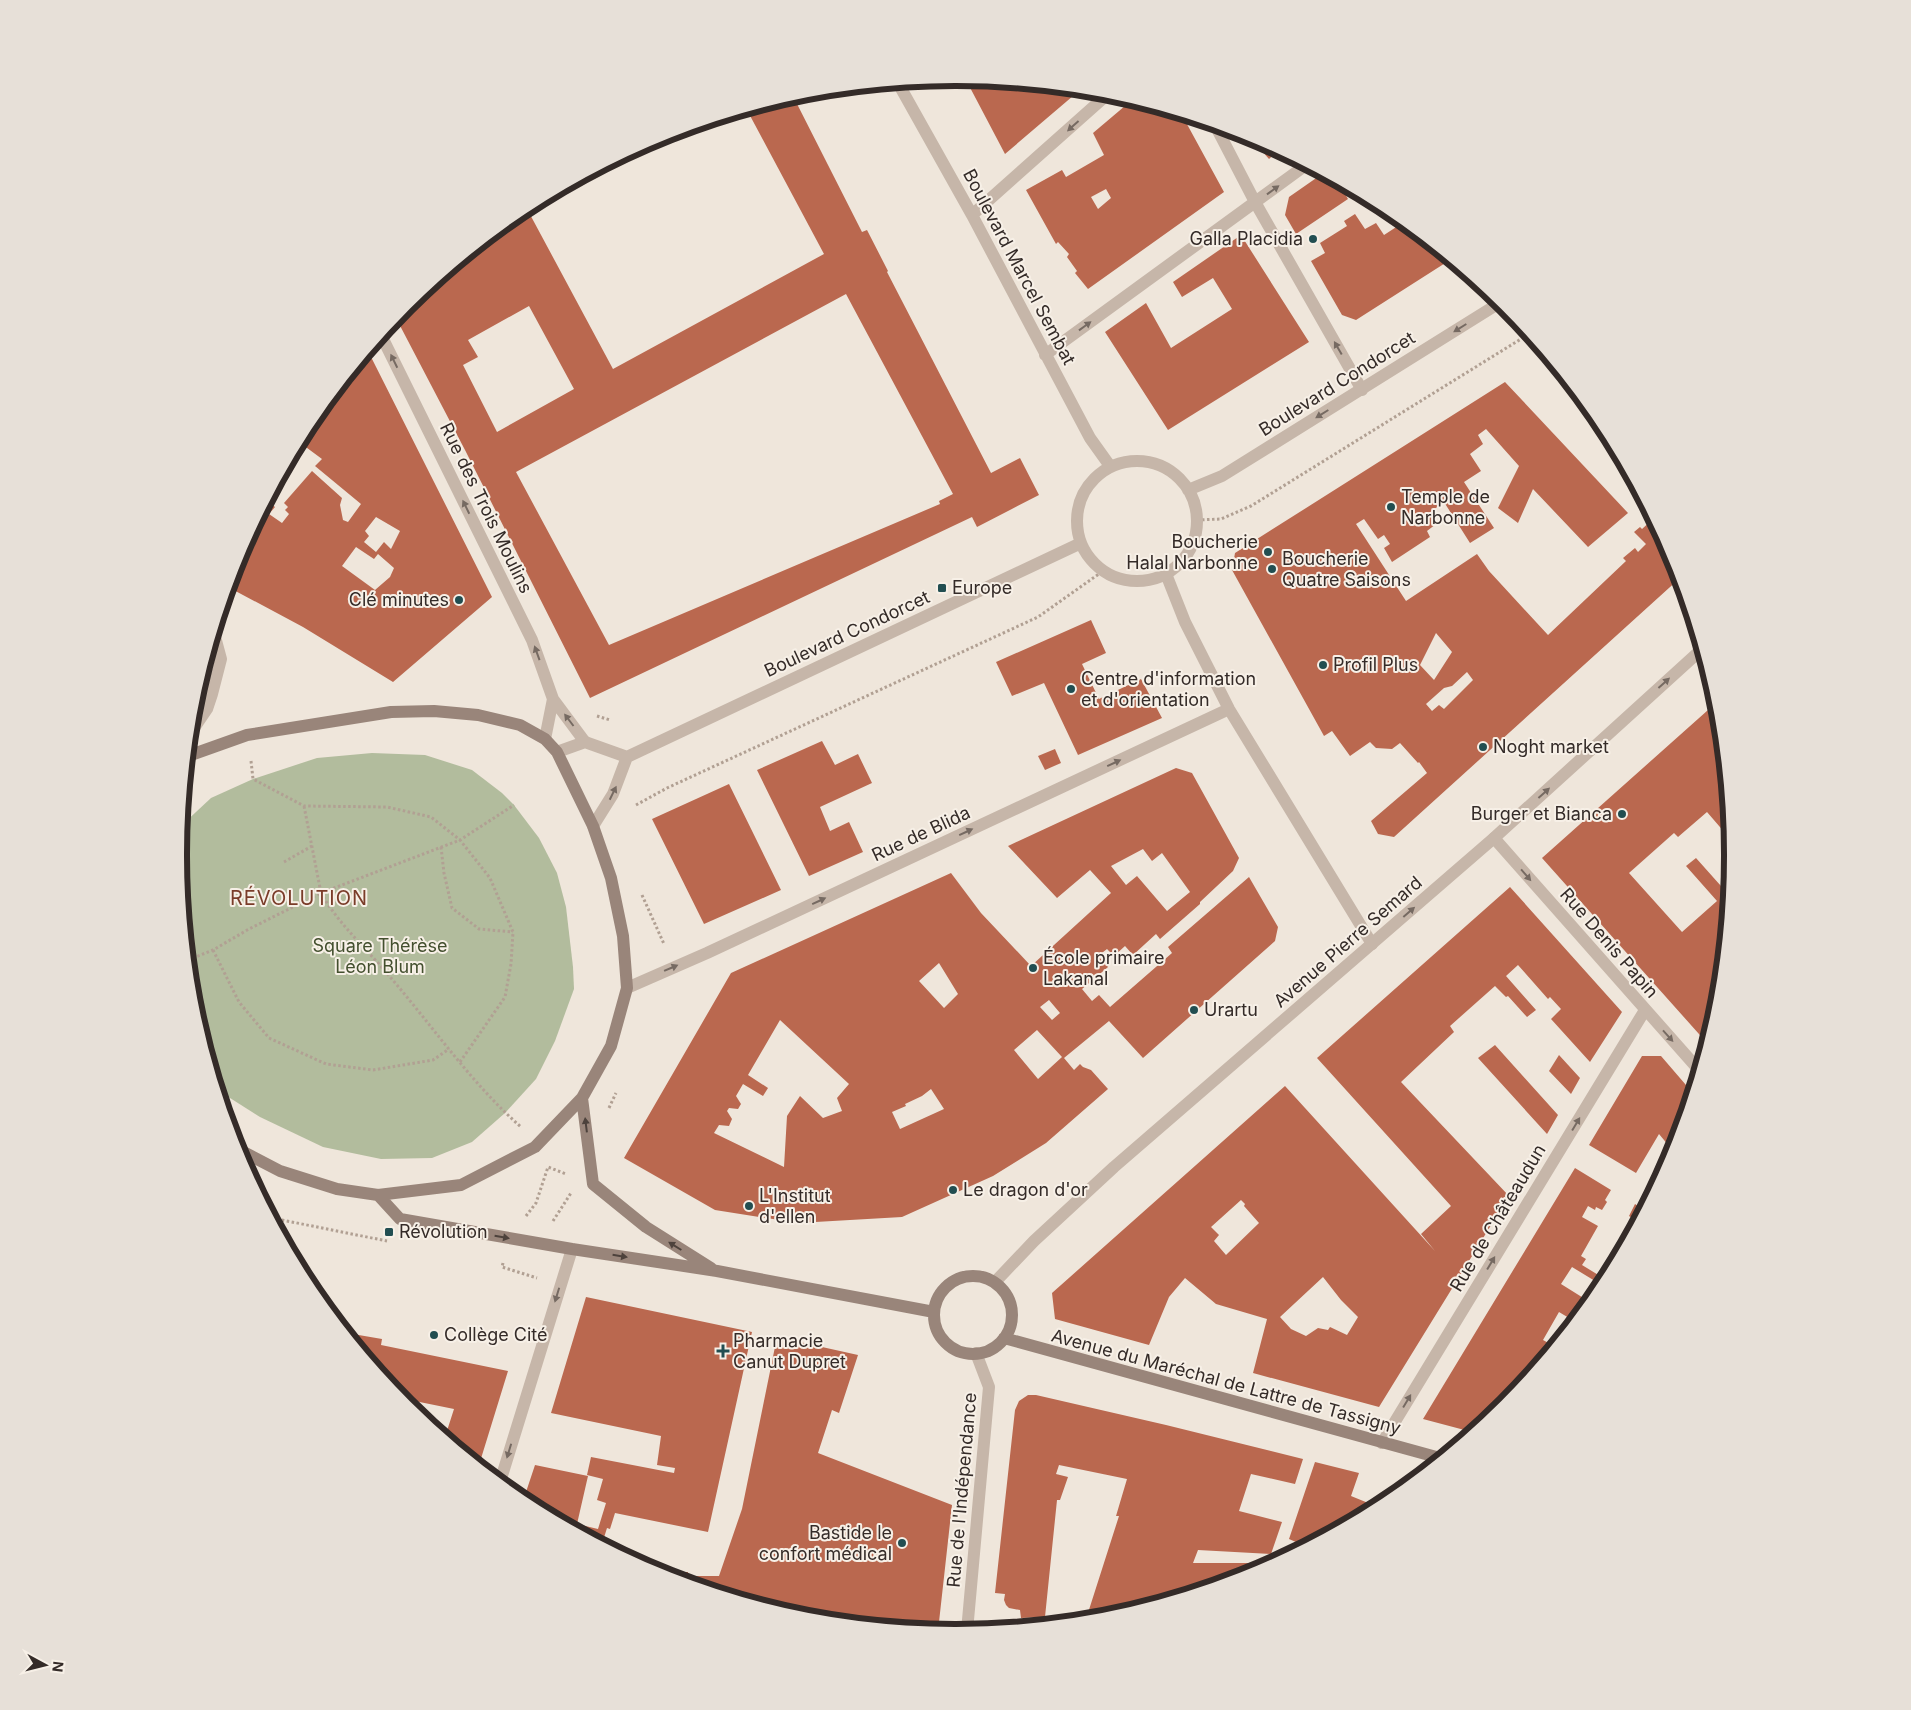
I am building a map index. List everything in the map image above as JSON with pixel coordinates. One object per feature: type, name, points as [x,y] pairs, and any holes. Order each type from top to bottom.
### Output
[{"type":"main road","points":[[193,754],[247,735],[390,712],[434,711],[478,715],[520,725],[545,739],[557,752],[593,826],[610,878],[621,926],[627,988],[611,1046],[582,1098],[534,1147],[461,1185],[378,1195],[337,1189],[280,1171],[247,1154]]},
{"type":"main road","points":[[582,1098],[593,1184],[646,1228],[717,1271]]},
{"type":"main road","points":[[378,1195],[400,1219],[572,1249],[717,1271],[934,1312]]},
{"type":"main road","points":[[969,1276],[982,1276],[994,1282],[1004,1291],[1012,1314],[1004,1338],[987,1351],[976,1353],[962,1352],[950,1346],[941,1337],[935,1325],[934,1312],[937,1298],[945,1287],[956,1280],[969,1276]]},
{"type":"main road","name":"Avenue du Maréchal de Lattre de Tassigny","points":[[1004,1338],[1434,1456]]},
{"type":"street","name":"Boulevard Marcel Sembat","points":[[901,88],[972,215],[1090,438],[1110,466]]},
{"type":"street","points":[[972,215],[1102,100]]},
{"type":"street","points":[[1219,133],[1255,202],[1362,390]]},
{"type":"street","points":[[1045,355],[1301,169]]},
{"type":"street","name":"Boulevard Condorcet","points":[[1188,490],[1222,476],[1494,306]]},
{"type":"street","name":"Rue des Trois Moulins","points":[[384,341],[532,640],[553,699],[585,742]]},
{"type":"street","points":[[1135,460],[1150,462],[1172,472],[1188,490],[1194,502],[1197,520],[1196,532],[1189,551],[1177,565],[1166,574],[1141,581],[1116,578],[1095,564],[1081,543],[1077,521],[1080,500],[1088,485],[1098,474],[1110,466],[1135,460]]},
{"type":"street","name":"Boulevard Condorcet","points":[[627,757],[1081,543]]},
{"type":"street","points":[[1166,574],[1185,622],[1229,709],[1372,944]]},
{"type":"street","points":[[199,720],[207,709],[221,659],[217,644]]},
{"type":"street","name":"Avenue Pierre Semard","points":[[994,1282],[1034,1240],[1114,1167],[1494,838],[1697,653]]},
{"type":"street","points":[[545,739],[553,699]]},
{"type":"street","name":"Rue de Blida","points":[[627,988],[708,953],[1229,709]]},
{"type":"street","points":[[557,752],[585,742],[627,757],[613,794],[593,826]]},
{"type":"street","name":"Rue Denis Papin","points":[[1494,838],[1695,1065]]},
{"type":"street","name":"Rue de Châteaudun","points":[[1382,1443],[1645,1010]]},
{"type":"street","points":[[502,1475],[572,1249]]},
{"type":"street","name":"Rue de l'Indépendance","points":[[967,1624],[989,1387],[976,1353]]},
{"type":"path","points":[[1197,520],[1221,519],[1252,506],[1523,338]]},
{"type":"path","points":[[629,811],[636,805],[667,788],[1038,617],[1103,571]]},
{"type":"path","points":[[250,755],[254,778],[304,806],[387,807],[431,817],[460,840],[490,878],[513,932],[511,964],[505,997],[460,1062]]},
{"type":"path","points":[[194,958],[213,950],[249,929],[321,893],[460,840],[514,805]]},
{"type":"path","points":[[304,806],[321,893],[342,922],[391,977],[460,1062],[505,1113],[525,1131]]},
{"type":"path","points":[[284,862],[312,846]]},
{"type":"path","points":[[441,847],[444,873],[452,908],[479,929],[513,932]]},
{"type":"path","points":[[213,950],[239,1002],[269,1038],[326,1064],[373,1070],[433,1060],[449,1049]]},
{"type":"green space","name":"Square Thérèse Léon Blum","points":[[372,753],[425,755],[472,770],[502,793],[514,805],[539,838],[557,873],[566,907],[574,989],[555,1041],[536,1079],[505,1113],[472,1142],[432,1158],[381,1159],[323,1147],[260,1117],[226,1095],[213,1054],[193,955],[188,905],[188,820],[211,798],[253,779],[317,758]]},
{"type":"building","points":[[969,87],[1006,88],[1073,96],[1005,154]]},
{"type":"building","points":[[797,103],[862,232],[867,230],[991,473],[1020,458],[1039,495],[977,527],[972,517],[590,698],[399,325],[449,277],[488,245],[530,215],[613,369],[824,254],[749,114]],"holes":[[[846,294],[953,494],[939,501],[940,504],[609,645],[516,472]],[[529,306],[574,389],[497,432],[463,365],[478,357],[468,340]]]},
{"type":"building","points":[[1125,106],[1186,122],[1224,192],[1088,289],[1075,273],[1077,271],[1067,257],[1069,254],[1058,242],[1056,244],[1026,190],[1062,170],[1066,177],[1104,155],[1093,133]],"holes":[[[1106,189],[1111,198],[1098,209],[1091,197]]]},
{"type":"building","points":[[1261,150],[1273,155],[1269,159]]},
{"type":"building","points":[[1317,177],[1343,191],[1348,199],[1296,234],[1285,215],[1289,197]]},
{"type":"building","points":[[1355,214],[1365,229],[1376,223],[1384,235],[1397,226],[1445,263],[1356,320],[1342,315],[1311,261],[1325,253],[1320,243],[1347,226],[1344,221]]},
{"type":"building","points":[[1241,235],[1309,342],[1168,430],[1105,332],[1146,303],[1171,348],[1232,309],[1213,278],[1182,297],[1173,282]]},
{"type":"building","points":[[371,357],[492,597],[393,682],[303,627],[234,590],[245,561],[272,505],[275,507],[269,514],[282,523],[289,514],[285,510],[288,507],[284,503],[312,471],[342,498],[340,505],[343,520],[348,522],[361,504],[315,466],[322,459],[305,446],[346,387]],"holes":[[[376,517],[400,531],[391,549],[384,542],[376,552],[364,542],[369,536],[365,531]],[[356,547],[374,559],[378,554],[394,568],[390,577],[375,590],[342,566]]]},
{"type":"building","points":[[1505,382],[1628,513],[1588,547],[1533,489],[1518,523],[1498,508],[1519,466],[1486,429],[1478,435],[1483,444],[1470,454],[1481,471],[1464,482],[1494,528],[1470,543],[1444,502],[1429,513],[1436,524],[1427,531],[1430,537],[1392,562],[1384,548],[1390,544],[1384,535],[1378,539],[1364,519],[1356,524],[1406,601],[1477,554],[1489,571],[1548,635],[1626,561],[1623,558],[1635,548],[1638,552],[1646,544],[1634,532],[1640,527],[1642,529],[1649,523],[1674,583],[1394,837],[1378,834],[1371,821],[1427,773],[1400,743],[1392,749],[1376,748],[1370,742],[1350,756],[1332,731],[1324,736],[1232,570],[1235,553]],"holes":[[[1436,633],[1452,652],[1434,680],[1420,665]],[[1467,672],[1473,680],[1444,709],[1439,705],[1432,711],[1426,704],[1444,688],[1452,686]]]},
{"type":"building","name":"Centre d'information et d'orientation","points":[[1091,620],[1106,653],[1082,664],[1099,699],[1141,679],[1162,718],[1078,755],[1044,683],[1012,696],[996,662]]},
{"type":"building","points":[[1710,709],[1718,755],[1724,831],[1707,812],[1678,837],[1674,833],[1629,873],[1682,932],[1717,901],[1686,866],[1696,858],[1723,889],[1718,955],[1702,1037],[1542,858]]},
{"type":"building","points":[[822,741],[835,765],[858,754],[872,783],[820,807],[830,831],[849,822],[863,852],[809,876],[757,770]]},
{"type":"building","points":[[1055,749],[1061,763],[1045,770],[1038,756]]},
{"type":"building","points":[[1176,768],[1192,773],[1239,858],[1233,871],[1200,904],[1160,939],[1156,934],[1133,955],[1125,946],[1114,956],[1107,949],[1098,956],[1108,967],[1082,989],[1092,1001],[1099,995],[1110,1007],[1172,953],[1168,947],[1249,877],[1278,927],[1275,941],[1143,1058],[1109,1021],[1064,1058],[1074,1070],[1080,1064],[1091,1070],[1108,1089],[1046,1143],[993,1176],[902,1217],[798,1223],[715,1210],[624,1158],[731,973],[951,873],[981,913],[1031,966],[1111,893],[1090,870],[1057,898],[1008,846]],"holes":[[[1143,849],[1152,861],[1162,853],[1190,892],[1167,911],[1137,876],[1126,885],[1111,866]],[[939,963],[958,994],[944,1008],[919,981]],[[1049,1000],[1060,1013],[1052,1020],[1040,1007]],[[780,1020],[849,1084],[837,1098],[842,1111],[823,1118],[800,1096],[787,1116],[784,1167],[714,1133],[719,1125],[729,1126],[732,1119],[727,1111],[729,1108],[738,1109],[741,1104],[736,1096],[743,1084],[763,1096],[768,1088],[748,1075]],[[1037,1030],[1062,1057],[1038,1079],[1014,1050]],[[931,1089],[944,1109],[900,1129],[892,1112],[906,1106],[905,1104],[922,1096]]]},
{"type":"building","points":[[729,784],[781,890],[704,924],[652,819]]},
{"type":"building","points":[[1510,887],[1622,1012],[1590,1062],[1551,1019],[1561,1009],[1550,997],[1548,999],[1518,965],[1506,976],[1536,1010],[1527,1017],[1508,996],[1506,997],[1495,986],[1450,1026],[1454,1032],[1401,1082],[1509,1196],[1379,1407],[1253,1373],[1267,1319],[1216,1304],[1185,1278],[1169,1297],[1149,1345],[1055,1319],[1052,1293],[1285,1086],[1435,1251],[1421,1234],[1451,1206],[1317,1058]],"holes":[[[1241,1200],[1259,1223],[1226,1255],[1214,1241],[1219,1235],[1211,1227]],[[1323,1277],[1341,1300],[1358,1317],[1347,1335],[1330,1327],[1328,1330],[1318,1328],[1306,1336],[1291,1329],[1280,1317]]]},
{"type":"building","points":[[1495,1045],[1558,1115],[1547,1134],[1478,1058]]},
{"type":"building","points":[[1559,1055],[1580,1078],[1571,1094],[1549,1071]]},
{"type":"building","points":[[1642,1056],[1661,1056],[1688,1087],[1668,1144],[1659,1134],[1636,1173],[1589,1145]]},
{"type":"building","points":[[1575,1168],[1611,1190],[1602,1210],[1596,1207],[1595,1210],[1588,1206],[1582,1217],[1598,1226],[1581,1256],[1586,1259],[1582,1265],[1599,1275],[1593,1285],[1595,1281],[1572,1267],[1561,1284],[1583,1298],[1569,1318],[1559,1312],[1543,1340],[1549,1343],[1499,1399],[1465,1430],[1423,1419]]},
{"type":"building","points":[[1635,1204],[1639,1206],[1632,1218],[1629,1216]]},
{"type":"building","points":[[586,1297],[752,1332],[708,1532],[615,1513],[610,1529],[607,1528],[604,1538],[571,1521],[526,1492],[535,1465],[588,1476],[577,1524],[598,1529],[606,1503],[597,1500],[603,1479],[587,1475],[591,1457],[674,1473],[675,1468],[657,1465],[661,1436],[551,1413]]},
{"type":"building","points":[[355,1334],[382,1339],[381,1345],[508,1371],[481,1459],[447,1431],[454,1409],[414,1401]]},
{"type":"building","points":[[777,1337],[858,1355],[839,1413],[832,1410],[818,1453],[952,1505],[939,1622],[905,1622],[855,1617],[806,1609],[757,1598],[690,1576],[719,1576],[742,1509]]},
{"type":"building","points":[[1028,1395],[1036,1395],[1303,1459],[1295,1484],[1251,1474],[1239,1511],[1282,1522],[1271,1554],[1198,1550],[1193,1563],[1254,1563],[1203,1583],[1154,1598],[1088,1612],[1119,1516],[1116,1516],[1127,1479],[1059,1465],[1056,1474],[1068,1477],[1060,1500],[1057,1500],[1045,1617],[1021,1618],[1020,1610],[1009,1608],[1006,1605],[1004,1600],[1005,1594],[995,1593],[1015,1410],[1019,1401]]},
{"type":"building","points":[[1315,1462],[1359,1473],[1351,1496],[1368,1503],[1340,1521],[1298,1543],[1289,1539]]},
{"type":"place","name":"Galla Placidia","points":[[1313,239]]},
{"type":"place","name":"Temple de Narbonne","points":[[1391,507]]},
{"type":"place","name":"Boucherie Halal Narbonne","points":[[1268,552]]},
{"type":"place","name":"Boucherie Quatre Saisons","points":[[1272,569]]},
{"type":"place","name":"Europe","points":[[942,588]]},
{"type":"place","name":"Clé minutes","points":[[459,600]]},
{"type":"place","name":"Profil Plus","points":[[1323,665]]},
{"type":"place","name":"Centre d'information et d'orientation","points":[[1071,689]]},
{"type":"place","name":"Noght market","points":[[1483,747]]},
{"type":"place","name":"Burger et Bianca","points":[[1622,814]]},
{"type":"place","name":"École primaire Lakanal","points":[[1033,968]]},
{"type":"place","name":"Urartu","points":[[1194,1010]]},
{"type":"place","name":"Le dragon d'or","points":[[953,1190]]},
{"type":"place","name":"L'Institut d'ellen","points":[[749,1206]]},
{"type":"place","name":"Révolution","points":[[389,1232]]},
{"type":"place","name":"Collège Cité","points":[[434,1335]]},
{"type":"place","name":"Pharmacie Canut Dupret","points":[[723,1351]]},
{"type":"place","name":"Bastide le confort médical","points":[[902,1543]]},
{"type":"district","name":"RÉVOLUTION","points":[[299,898]]}]
